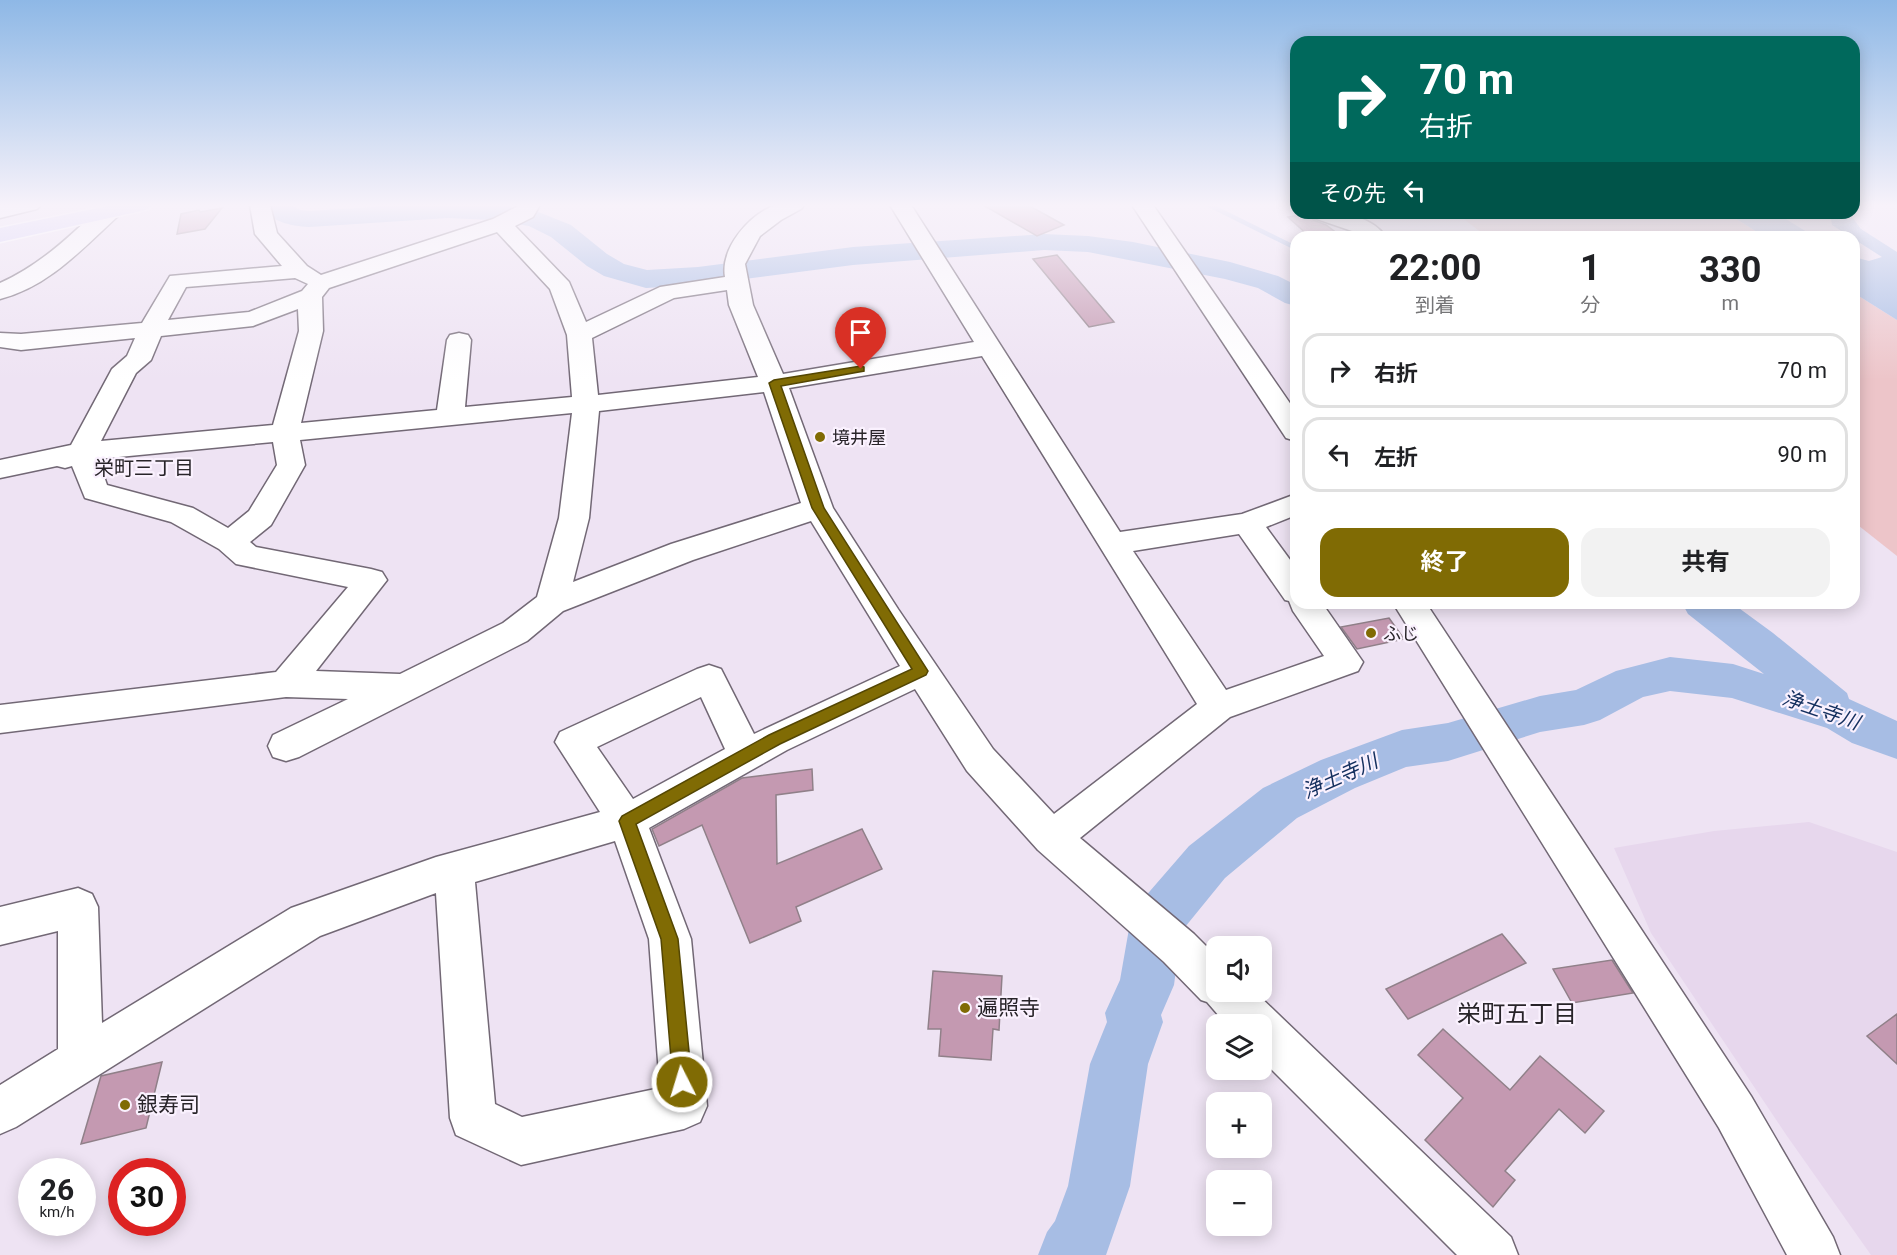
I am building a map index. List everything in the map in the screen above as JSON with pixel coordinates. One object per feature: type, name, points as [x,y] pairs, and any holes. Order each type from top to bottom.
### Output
[{"type":"street","points":[[0,292],[33,277],[51,264]]},
{"type":"street","points":[[230,542],[260,518],[291,465],[285,431],[311,330],[315,290],[292,264]]},
{"type":"street","points":[[0,340],[21,342],[253,319],[315,290],[386,264]]},
{"type":"street","points":[[539,264],[561,287],[579,335],[586,404],[574,518],[552,603]]},
{"type":"street","points":[[734,264],[741,305],[774,383],[818,508],[980,760],[1061,845],[1179,948],[1206,975]]},
{"type":"street","points":[[938,264],[1112,544],[1218,707]]},
{"type":"street","points":[[1182,264],[1290,423]]},
{"type":"street","points":[[0,484],[81,452],[125,369],[138,360],[151,329],[178,281],[299,271]]},
{"type":"street","points":[[579,335],[668,292],[737,282]]},
{"type":"street","points":[[450,417],[459,340]]},
{"type":"street","points":[[0,468],[81,452],[586,404],[774,383],[990,347]]},
{"type":"street","points":[[81,452],[95,491],[182,515],[230,542],[247,556],[370,580],[286,684]]},
{"type":"street","points":[[1112,544],[1247,523],[1290,506]]},
{"type":"street","points":[[286,746],[515,632],[552,603],[682,552],[818,508]]},
{"type":"street","points":[[1247,523],[1290,584]]},
{"type":"street","points":[[1061,845],[1218,707],[1346,662],[1308,609]]},
{"type":"street","points":[[1413,609],[1734,1112],[1815,1255]]},
{"type":"street","points":[[0,1111],[306,922],[454,870],[627,821],[746,755],[921,671]]},
{"type":"street","points":[[454,870],[473,1118],[521,1141],[684,1106],[670,939],[627,821],[573,742],[709,678],[746,755]]},
{"type":"street","points":[[0,719],[286,684],[405,687]]},
{"type":"street","points":[[0,926],[78,907],[81,1060]]},
{"type":"street","points":[[1234,1002],[1247,1014]]},
{"type":"street","points":[[1272,1039],[1493,1255]]},
{"type":"shaded area","points":[[1860,297],[1897,320],[1897,556],[1860,527]]},
{"type":"shaded area","points":[[1809,822],[1897,852],[1897,1255],[1871,1255],[1787,1136],[1651,933],[1614,848],[1714,831]]},
{"type":"water","points":[[1860,264],[1897,264],[1897,320],[1860,297]]},
{"type":"building","points":[[1037,264],[1064,264],[1114,322],[1089,327]]},
{"type":"building","points":[[1389,618],[1404,639],[1357,649],[1341,627]]},
{"type":"building","points":[[812,769],[813,790],[776,795],[777,864],[862,829],[882,869],[796,907],[801,921],[750,943],[702,825],[659,846],[652,829],[742,778]]},
{"type":"building","points":[[1502,934],[1526,963],[1408,1019],[1386,989]]},
{"type":"building","points":[[1612,960],[1633,993],[1572,1003],[1553,969]]},
{"type":"building","points":[[933,971],[1002,976],[999,1030],[993,1029],[991,1060],[939,1056],[941,1029],[928,1029]]},
{"type":"building","points":[[1897,1014],[1897,1064],[1867,1036]]},
{"type":"building","points":[[1443,1029],[1510,1090],[1540,1056],[1604,1111],[1585,1133],[1559,1109],[1505,1171],[1515,1180],[1493,1207],[1425,1140],[1463,1098],[1418,1055]]},
{"type":"building","points":[[162,1062],[146,1128],[81,1144],[101,1076]]},
{"type":"waterway","points":[[603,264],[614,270],[646,279],[698,276],[794,264]]},
{"type":"waterway","points":[[1194,264],[1268,282],[1290,294]]},
{"type":"waterway","points":[[1711,609],[1758,644],[1831,706]]},
{"type":"waterway","name":"浄土寺川","points":[[1070,1255],[1080,1240],[1099,1186],[1119,1064],[1135,1022],[1133,1013],[1147,985],[1156,923],[1207,862],[1280,803],[1338,774],[1402,749],[1448,742],[1540,714],[1584,707],[1632,683],[1670,674],[1733,681],[1839,713],[1868,730],[1897,740]]},
{"type":"place","name":"境井屋","points":[[820,437]]},
{"type":"place","name":"ふじ","points":[[1371,633]]},
{"type":"place","name":"遍照寺","points":[[965,1008]]},
{"type":"place","name":"銀寿司","points":[[125,1105]]},
{"type":"district","name":"栄町三丁目","points":[[144,468]]},
{"type":"district","name":"栄町五丁目","points":[[1517,1014]]},
{"type":"route","points":[[682,1082],[670,939],[627,821],[774,740],[921,671],[818,508],[774,383],[861,369]]}]
